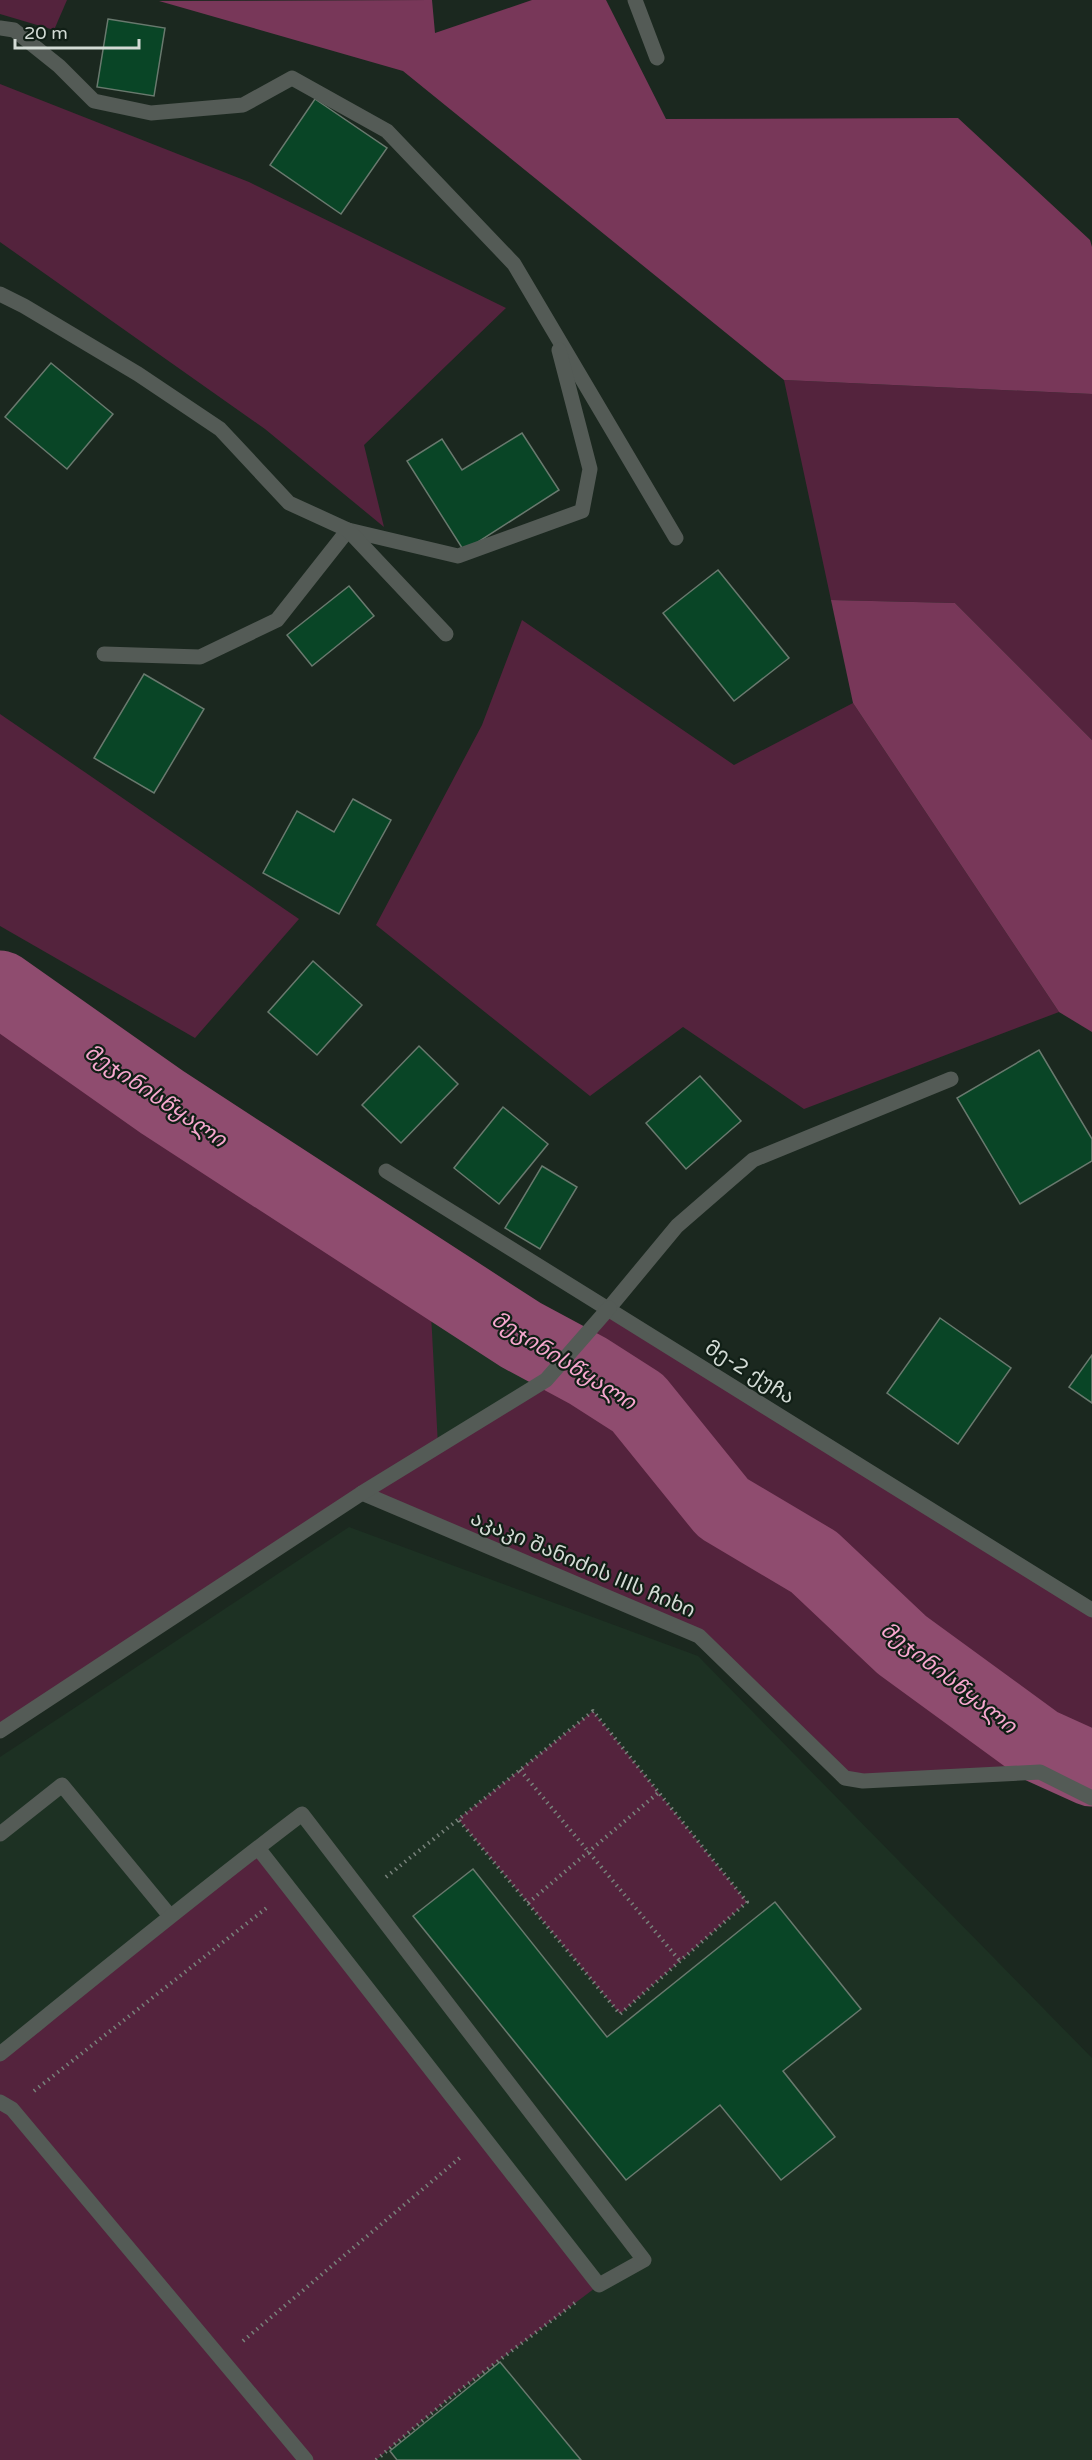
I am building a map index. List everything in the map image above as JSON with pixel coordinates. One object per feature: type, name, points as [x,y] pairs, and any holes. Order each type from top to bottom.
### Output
[{"type":"street","points":[[635,0],[657,57]]},
{"type":"street","points":[[0,28],[14,30],[59,66],[94,101],[151,113],[243,105],[292,78],[387,131],[514,264],[676,538]]},
{"type":"street","points":[[0,294],[138,374],[220,429],[289,503],[348,530],[458,556],[582,511],[590,469],[553,330]]},
{"type":"street","points":[[348,530],[446,634]]},
{"type":"street","points":[[104,654],[200,657],[277,620],[348,530]]},
{"type":"street","points":[[0,1731],[362,1493],[546,1380],[677,1226],[753,1160],[951,1079]]},
{"type":"street","name":"მე-2 ქუჩა","points":[[386,1171],[1092,1610]]},
{"type":"street","name":"აკაკი შანიძის IIIს ჩიხი","points":[[362,1493],[699,1636],[845,1778],[863,1781],[1040,1773],[1092,1798]]},
{"type":"street","points":[[0,1834],[62,1785],[170,1916]]},
{"type":"street","points":[[0,2054],[170,1916],[258,1848],[302,1814],[644,2260],[599,2285],[482,2139],[258,1848]]},
{"type":"street","points":[[6,2105],[306,2460]]},
{"type":"path","points":[[364,1895],[458,1819],[593,1711],[747,1902],[620,2014],[458,1819]]},
{"type":"path","points":[[520,1770],[680,1962]]},
{"type":"path","points":[[528,1903],[659,1793]]},
{"type":"path","points":[[6,2105],[290,1889]]},
{"type":"path","points":[[222,2358],[482,2139]]},
{"type":"path","points":[[376,2460],[452,2396],[599,2285]]},
{"type":"shaded area","points":[[0,0],[67,0],[54,30],[0,14]]},
{"type":"shaded area","points":[[432,0],[435,33],[532,0],[606,0],[666,119],[958,118],[1090,240],[1092,247],[1092,394],[784,380],[403,71],[159,1]]},
{"type":"shaded area","points":[[0,84],[249,182],[506,308],[364,445],[384,527],[265,429],[0,242]]},
{"type":"shaded area","points":[[784,380],[1092,394],[1092,740],[955,603],[831,600]]},
{"type":"shaded area","points":[[831,600],[955,603],[1092,740],[1092,1032],[1059,1012],[853,703]]},
{"type":"shaded area","points":[[522,620],[734,765],[853,703],[1059,1012],[804,1109],[683,1027],[590,1096],[376,925],[482,725]]},
{"type":"shaded area","points":[[0,714],[299,919],[195,1038],[0,926]]},
{"type":"shaded area","points":[[0,988],[162,1102],[429,1275],[438,1446],[546,1380],[609,1308],[1092,1610],[1092,1798],[1050,1776],[854,1781],[699,1636],[362,1493],[0,1731]]},
{"type":"shaded area","points":[[429,1275],[521,1335],[546,1380],[437,1447]]},
{"type":"shaded area","points":[[349,1527],[698,1656],[1092,2058],[1092,2460],[0,2460],[0,1757]]},
{"type":"shaded area","points":[[593,1711],[747,1902],[620,2014],[458,1819]]},
{"type":"shaded area","points":[[258,1848],[599,2285],[452,2396],[376,2460],[0,2460],[0,2054]]},
{"type":"building","points":[[108,19],[165,28],[154,96],[97,87]]},
{"type":"building","points":[[315,99],[387,148],[341,214],[270,165]]},
{"type":"building","points":[[51,363],[113,414],[67,469],[5,417]]},
{"type":"building","points":[[522,433],[559,490],[464,551],[407,461],[442,439],[462,470]]},
{"type":"building","points":[[718,570],[789,658],[734,701],[663,613]]},
{"type":"building","points":[[349,586],[374,616],[312,666],[287,635]]},
{"type":"building","points":[[144,674],[204,709],[154,793],[94,758]]},
{"type":"building","points":[[353,799],[391,820],[339,914],[263,873],[297,811],[334,832]]},
{"type":"building","points":[[313,961],[362,1005],[317,1055],[268,1012]]},
{"type":"building","points":[[419,1046],[458,1084],[401,1143],[362,1105]]},
{"type":"building","points":[[1039,1050],[1092,1139],[1092,1161],[1020,1204],[957,1098]]},
{"type":"building","points":[[700,1076],[741,1121],[686,1169],[646,1123]]},
{"type":"building","points":[[503,1107],[548,1144],[499,1204],[454,1168]]},
{"type":"building","points":[[542,1166],[577,1187],[540,1249],[505,1228]]},
{"type":"building","points":[[940,1318],[1011,1368],[958,1444],[887,1393]]},
{"type":"building","points":[[1092,1355],[1092,1403],[1069,1387]]},
{"type":"building","points":[[473,1869],[607,2037],[775,1902],[861,2009],[783,2071],[835,2137],[781,2180],[720,2105],[626,2180],[413,1916]]},
{"type":"building","points":[[500,2362],[581,2460],[397,2460],[390,2451]]},
{"type":"waterway","name":"მეჯინისწყალი","points":[[0,988],[162,1102],[248,1158],[521,1335],[588,1371],[638,1403],[723,1508],[814,1562],[902,1645],[1039,1745],[1092,1769]]}]
